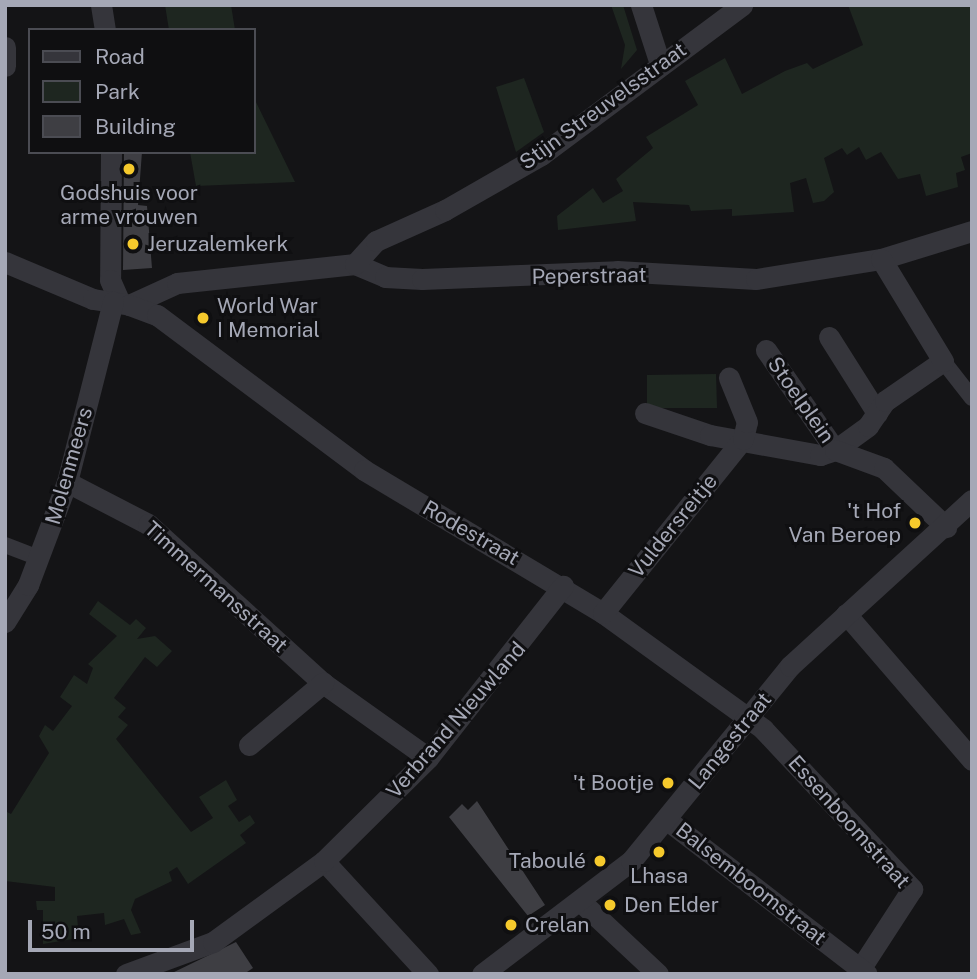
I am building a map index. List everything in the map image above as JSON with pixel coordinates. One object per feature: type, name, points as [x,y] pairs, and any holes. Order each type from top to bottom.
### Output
[{"type":"street","points":[[101,5],[105,28]]},
{"type":"street","points":[[641,5],[660,64]]},
{"type":"street","name":"Stijn Streuvelsstraat","points":[[355,264],[376,241],[445,210],[541,155],[742,5]]},
{"type":"street","points":[[5,47],[5,66]]},
{"type":"street","points":[[111,154],[110,280],[120,303]]},
{"type":"street","name":"Peperstraat","points":[[120,303],[163,287],[203,280],[355,264],[385,276],[422,279],[617,271],[757,279],[881,259],[972,231]]},
{"type":"street","points":[[881,259],[943,361],[972,398]]},
{"type":"street","name":"Rodestraat","points":[[5,262],[157,316],[364,470],[563,586],[748,720]]},
{"type":"street","name":"Molenmeers","points":[[5,622],[39,558],[66,482],[120,303]]},
{"type":"street","points":[[829,337],[877,413]]},
{"type":"street","name":"Stoelplein","points":[[766,350],[835,450]]},
{"type":"street","points":[[645,413],[743,439],[820,455],[835,450],[877,413],[898,389],[943,361]]},
{"type":"street","points":[[729,378],[747,422],[743,439]]},
{"type":"street","name":"Vuldersreitje","points":[[603,613],[743,439]]},
{"type":"street","points":[[835,450],[884,468],[946,527]]},
{"type":"street","name":"Timmermansstraat","points":[[66,482],[148,524],[323,683],[428,758]]},
{"type":"street","name":"Langestraat","points":[[497,970],[631,861],[790,666],[946,527],[972,500]]},
{"type":"street","points":[[5,545],[39,558]]},
{"type":"street","name":"Verbrand Nieuwland","points":[[126,974],[213,942],[324,861],[428,758],[563,586]]},
{"type":"street","points":[[846,614],[972,760]]},
{"type":"street","points":[[249,745],[323,683]]},
{"type":"street","name":"Essenboomstraat","points":[[748,720],[820,786],[912,889],[864,971]]},
{"type":"street","name":"Balsemboomstraat","points":[[667,820],[864,971]]},
{"type":"street","points":[[324,861],[428,974]]},
{"type":"street","points":[[580,901],[658,974]]},
{"type":"green space","points":[[165,5],[231,5],[235,28],[169,28]]},
{"type":"green space","points":[[611,5],[623,5],[637,50],[621,69],[625,45]]},
{"type":"green space","points":[[848,5],[972,5],[972,153],[961,157],[965,170],[956,173],[958,187],[926,196],[920,174],[898,179],[881,152],[866,160],[859,147],[847,155],[842,148],[824,158],[834,192],[824,201],[813,203],[806,178],[790,183],[794,212],[732,216],[732,209],[691,211],[689,205],[633,202],[636,221],[558,230],[557,216],[593,188],[603,203],[623,191],[616,179],[653,148],[646,137],[698,105],[685,81],[725,58],[742,94],[785,71],[807,63],[813,69],[863,45]]},
{"type":"green space","points":[[524,78],[544,132],[516,152],[496,87]]},
{"type":"green space","points":[[256,102],[295,182],[196,186],[190,154],[256,154]]},
{"type":"green space","points":[[716,374],[717,408],[647,408],[647,375]]},
{"type":"green space","points":[[98,601],[130,625],[136,619],[146,628],[137,639],[155,636],[172,651],[157,667],[145,657],[114,698],[126,708],[118,717],[128,725],[116,739],[191,832],[213,818],[199,797],[226,780],[237,800],[228,806],[239,822],[250,815],[255,823],[240,835],[246,843],[188,884],[177,867],[169,872],[172,881],[135,899],[131,910],[141,933],[131,935],[124,919],[105,925],[104,913],[77,916],[79,938],[43,944],[43,910],[37,910],[36,901],[55,901],[55,887],[5,881],[5,811],[11,814],[49,753],[39,736],[45,725],[53,731],[72,706],[60,697],[74,675],[87,684],[93,668],[88,664],[117,636],[89,614]]},
{"type":"building","name":"Jeruzalemkerk","points":[[124,154],[142,154],[138,205],[147,206],[152,268],[123,270]]},
{"type":"building","points":[[477,801],[545,905],[528,916],[449,817],[462,804],[468,810]]},
{"type":"building","points":[[236,942],[253,968],[244,974],[170,974]]},
{"type":"place","name":"Godshuis voor arme vrouwen","points":[[129,169]]},
{"type":"place","name":"Jeruzalemkerk","points":[[133,244]]},
{"type":"place","name":"World War I Memorial","points":[[203,318]]},
{"type":"place","name":"'t Hof Van Beroep","points":[[915,523]]},
{"type":"place","name":"'t Bootje","points":[[668,783]]},
{"type":"place","name":"Lhasa","points":[[659,852]]},
{"type":"place","name":"Taboulé","points":[[600,861]]},
{"type":"place","name":"Den Elder","points":[[610,905]]},
{"type":"place","name":"Crelan","points":[[511,925]]}]
